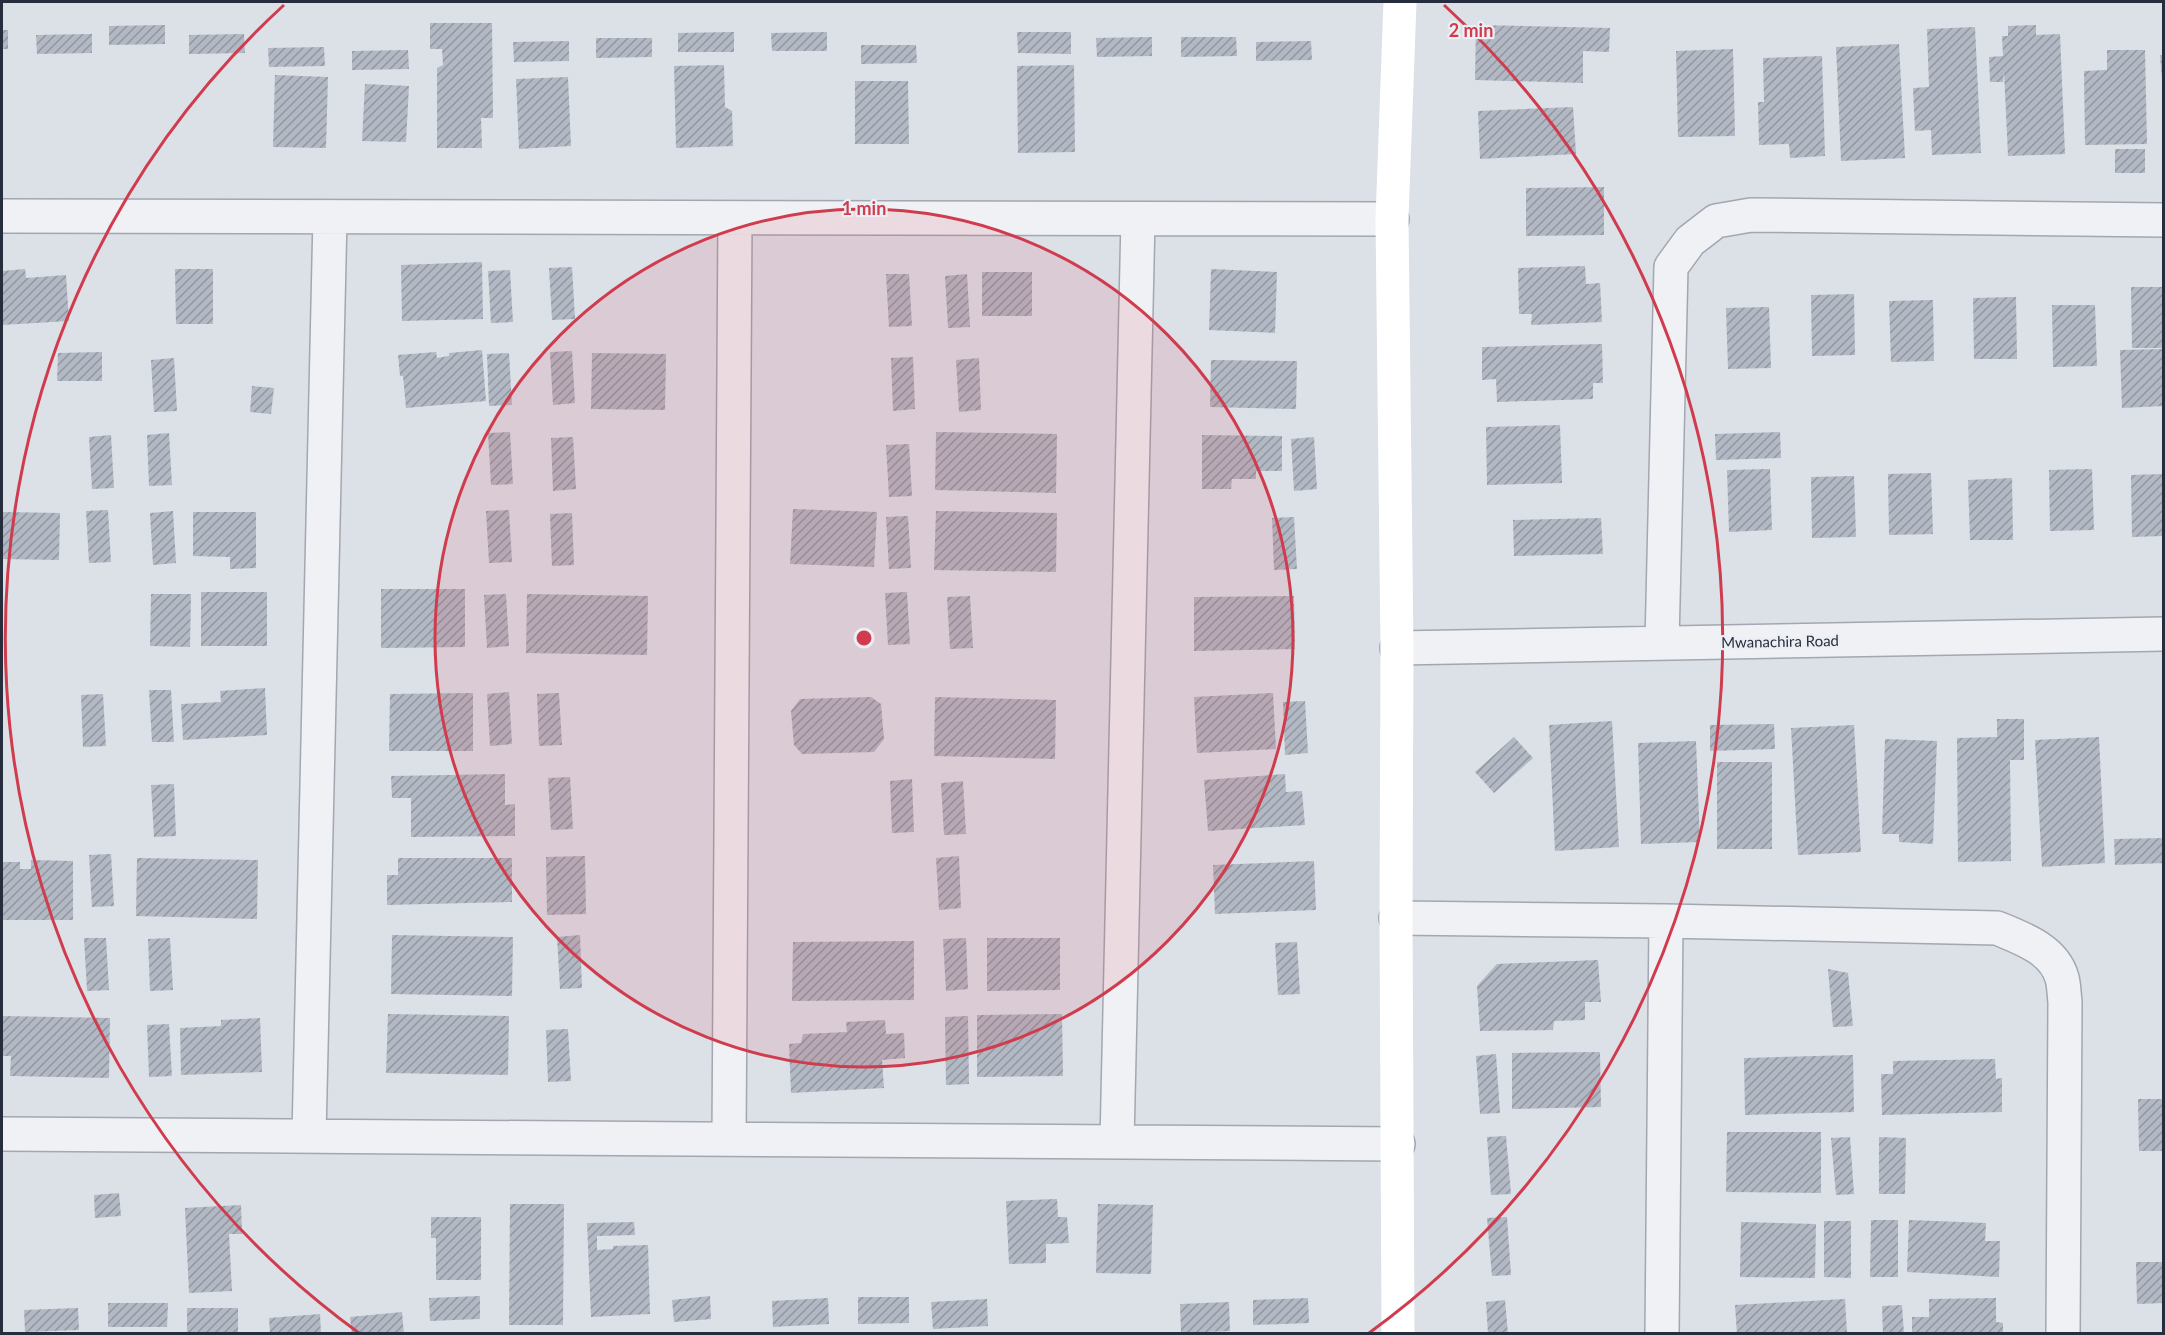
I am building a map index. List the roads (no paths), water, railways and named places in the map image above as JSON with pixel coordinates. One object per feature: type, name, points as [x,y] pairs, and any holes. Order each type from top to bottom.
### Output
[{"type":"street","points":[[1398,1334],[1397,648],[1392,219],[1400,2]]},
{"type":"street","points":[[1662,643],[1671,267],[1690,241],[1716,221],[1751,215],[2163,220]]},
{"type":"street","points":[[2,216],[1392,219]]},
{"type":"street","points":[[309,1136],[330,217]]},
{"type":"street","points":[[729,1139],[735,218]]},
{"type":"street","points":[[1117,1142],[1138,219]]},
{"type":"street","name":"Mwanachira Road","points":[[1397,648],[2163,634]]},
{"type":"street","points":[[1396,918],[1997,928],[2027,940],[2048,955],[2061,976],[2065,1002],[2062,1334]]},
{"type":"street","points":[[1662,1334],[1666,921]]},
{"type":"street","points":[[2,1134],[1398,1144]]}]
